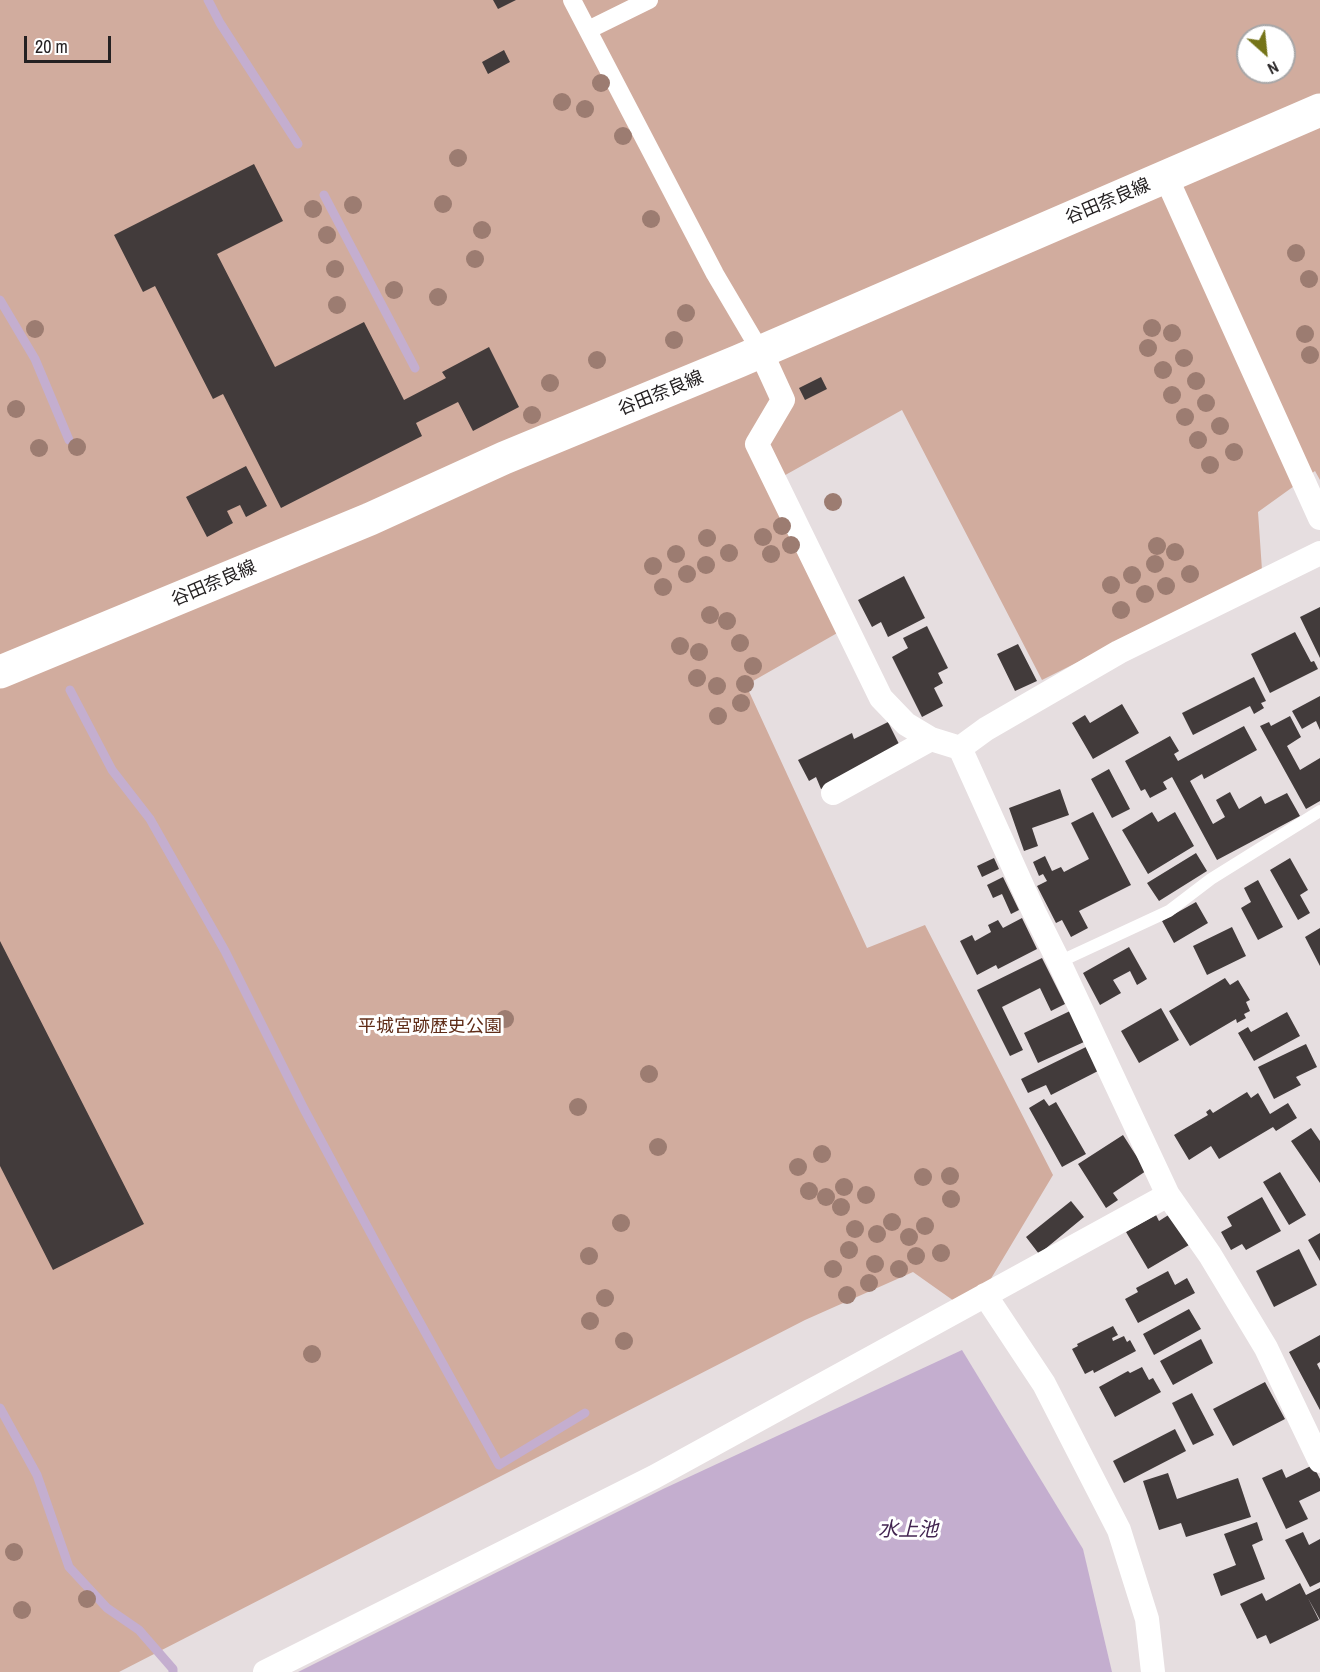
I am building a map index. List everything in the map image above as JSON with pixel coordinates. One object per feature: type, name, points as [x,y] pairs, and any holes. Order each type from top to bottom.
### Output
[{"type":"main road","name":"谷田奈良線","points":[[0,672],[370,519],[504,459],[760,352],[1320,110]]},
{"type":"street","points":[[572,0],[710,264],[760,352],[783,400],[757,444],[881,698],[906,724],[931,739],[960,748],[1033,910],[1168,1195],[1210,1256],[1266,1348],[1319,1459]]},
{"type":"street","points":[[588,30],[649,0]]},
{"type":"street","points":[[1166,177],[1320,518]]},
{"type":"street","points":[[960,748],[986,729],[1119,652],[1320,553]]},
{"type":"street","points":[[833,793],[931,739]]},
{"type":"street","points":[[265,1672],[654,1477],[1168,1195]]},
{"type":"street","points":[[985,1295],[1044,1384],[1119,1530],[1147,1619],[1153,1672]]},
{"type":"lane","points":[[1059,962],[1169,911],[1210,879],[1320,811]]},
{"type":"green space","name":"平城宮跡歴史公園","points":[[0,0],[1320,0],[1320,480],[1315,471],[1258,512],[1262,570],[1042,680],[902,410],[771,483],[839,632],[746,685],[867,948],[925,925],[1053,1175],[989,1282],[954,1301],[913,1272],[805,1320],[119,1672],[0,1672]]},
{"type":"water","name":"水上池","points":[[962,1350],[1083,1549],[1112,1672],[298,1672],[663,1489]]},
{"type":"building","points":[[493,0],[516,0],[498,9]]},
{"type":"building","points":[[504,50],[510,62],[488,74],[482,62]]},
{"type":"building","points":[[254,164],[283,221],[217,254],[275,367],[364,322],[404,400],[446,378],[442,372],[489,347],[519,407],[473,431],[458,402],[416,423],[422,436],[281,508],[223,394],[213,399],[155,286],[143,292],[114,235]]},
{"type":"building","points":[[821,377],[827,389],[805,400],[799,388]]},
{"type":"building","points":[[246,466],[267,506],[246,517],[240,505],[227,511],[233,523],[207,537],[186,497]]},
{"type":"building","points":[[904,576],[925,618],[888,637],[881,622],[872,627],[858,600]]},
{"type":"building","points":[[1320,607],[1320,658],[1300,617]]},
{"type":"building","points":[[927,626],[948,668],[938,673],[943,683],[934,688],[943,706],[922,717],[892,657],[908,648],[903,638]]},
{"type":"building","points":[[1295,632],[1311,662],[1314,661],[1318,669],[1270,693],[1251,654]]},
{"type":"building","points":[[1018,644],[1037,681],[1015,691],[997,654]]},
{"type":"building","points":[[1254,677],[1266,701],[1261,703],[1264,708],[1254,714],[1250,706],[1193,735],[1182,713]]},
{"type":"building","points":[[1320,696],[1320,730],[1316,721],[1302,729],[1292,711]]},
{"type":"building","points":[[1122,704],[1139,733],[1093,759],[1072,723],[1085,715],[1090,723]]},
{"type":"building","points":[[1290,716],[1301,737],[1287,746],[1300,770],[1320,758],[1320,801],[1306,809],[1260,726],[1269,722],[1271,726]]},
{"type":"building","points":[[888,722],[901,748],[821,789],[816,777],[809,781],[798,760],[852,733],[854,739]]},
{"type":"building","points":[[1244,726],[1257,750],[1204,779],[1202,774],[1190,781],[1213,824],[1225,817],[1216,800],[1230,792],[1239,809],[1261,796],[1265,804],[1287,793],[1300,816],[1217,860],[1172,777],[1163,782],[1167,789],[1150,798],[1145,789],[1141,791],[1125,761],[1170,736],[1179,751],[1174,754],[1178,761]]},
{"type":"building","points":[[1109,769],[1130,809],[1112,818],[1091,779]]},
{"type":"building","points":[[1060,789],[1069,815],[1032,828],[1038,846],[1024,851],[1009,808]]},
{"type":"building","points":[[1093,812],[1131,885],[1079,911],[1088,928],[1071,937],[1062,920],[1056,923],[1037,886],[1047,881],[1043,874],[1039,876],[1033,862],[1045,856],[1052,871],[1061,867],[1064,872],[1089,859],[1071,823]]},
{"type":"building","points":[[1152,812],[1158,822],[1175,812],[1194,846],[1148,874],[1122,830]]},
{"type":"building","points":[[1196,853],[1207,871],[1159,901],[1147,883]]},
{"type":"building","points":[[994,858],[999,869],[982,877],[977,866]]},
{"type":"building","points":[[1290,858],[1308,890],[1300,895],[1310,913],[1298,920],[1270,870]]},
{"type":"building","points":[[1003,877],[1019,910],[1011,914],[1002,894],[993,898],[987,885]]},
{"type":"building","points":[[1258,880],[1283,927],[1258,940],[1241,908],[1251,902],[1244,888]]},
{"type":"building","points":[[1196,902],[1208,923],[1174,943],[1162,921]]},
{"type":"building","points":[[1022,918],[1037,949],[998,969],[996,965],[977,975],[960,941],[972,935],[975,941],[991,932],[988,925],[998,920],[1003,928]]},
{"type":"building","points":[[1232,927],[1246,956],[1207,975],[1193,946]]},
{"type":"building","points":[[1320,928],[1320,966],[1305,937]]},
{"type":"building","points":[[0,941],[144,1224],[53,1270],[0,1166]]},
{"type":"building","points":[[1129,947],[1147,979],[1137,985],[1130,971],[1113,980],[1121,993],[1100,1005],[1083,973]]},
{"type":"building","points":[[1042,958],[1065,1004],[1051,1011],[1040,988],[1002,1007],[1023,1050],[1010,1056],[977,990]]},
{"type":"building","points":[[1225,978],[1230,985],[1238,980],[1250,1000],[1246,1002],[1250,1011],[1244,1014],[1246,1018],[1237,1023],[1236,1019],[1190,1046],[1169,1011]]},
{"type":"building","points":[[1161,1008],[1179,1040],[1139,1063],[1121,1031]]},
{"type":"building","points":[[1070,1011],[1084,1042],[1038,1063],[1024,1033]]},
{"type":"building","points":[[1287,1012],[1300,1036],[1254,1061],[1238,1033],[1248,1027],[1251,1032]]},
{"type":"building","points":[[1306,1044],[1317,1067],[1296,1077],[1301,1085],[1274,1099],[1258,1067]]},
{"type":"building","points":[[1086,1047],[1098,1071],[1051,1095],[1046,1085],[1028,1093],[1021,1079]]},
{"type":"building","points":[[1247,1092],[1251,1098],[1258,1093],[1270,1114],[1288,1103],[1297,1118],[1276,1131],[1273,1127],[1219,1159],[1211,1146],[1189,1160],[1174,1135],[1208,1115],[1206,1112],[1210,1109],[1213,1113]]},
{"type":"building","points":[[1044,1099],[1049,1106],[1056,1102],[1086,1154],[1062,1167],[1029,1108]]},
{"type":"building","points":[[1311,1128],[1320,1141],[1320,1183],[1291,1141]]},
{"type":"building","points":[[1123,1135],[1146,1171],[1113,1193],[1118,1200],[1106,1208],[1078,1164]]},
{"type":"building","points":[[1280,1172],[1306,1215],[1289,1225],[1263,1182]]},
{"type":"building","points":[[1262,1197],[1281,1231],[1246,1250],[1242,1244],[1231,1250],[1221,1232],[1232,1226],[1227,1217]]},
{"type":"building","points":[[1071,1201],[1084,1217],[1039,1254],[1026,1237]]},
{"type":"building","points":[[1170,1214],[1189,1245],[1148,1269],[1126,1232],[1156,1215],[1159,1221]]},
{"type":"building","points":[[1320,1233],[1320,1261],[1308,1240]]},
{"type":"building","points":[[1299,1249],[1317,1285],[1274,1307],[1256,1271]]},
{"type":"building","points":[[1168,1271],[1175,1285],[1187,1278],[1195,1293],[1138,1323],[1125,1299],[1138,1292],[1136,1288]]},
{"type":"building","points":[[1189,1309],[1201,1329],[1154,1355],[1143,1334]]},
{"type":"building","points":[[1113,1326],[1118,1335],[1112,1338],[1113,1341],[1124,1336],[1127,1342],[1130,1340],[1136,1351],[1094,1373],[1093,1370],[1085,1374],[1072,1349],[1078,1346],[1077,1344]]},
{"type":"building","points":[[1320,1335],[1320,1362],[1317,1364],[1320,1370],[1320,1410],[1289,1352]]},
{"type":"building","points":[[1201,1339],[1213,1363],[1173,1385],[1160,1361]]},
{"type":"building","points":[[1142,1367],[1149,1380],[1153,1378],[1161,1392],[1115,1417],[1099,1387],[1128,1371],[1130,1373]]},
{"type":"building","points":[[1265,1382],[1285,1419],[1233,1446],[1213,1409]]},
{"type":"building","points":[[1192,1393],[1214,1435],[1193,1445],[1172,1403]]},
{"type":"building","points":[[1175,1429],[1186,1451],[1124,1483],[1113,1461]]},
{"type":"building","points":[[1313,1465],[1320,1479],[1320,1491],[1299,1501],[1308,1519],[1286,1529],[1262,1478],[1282,1469],[1286,1478]]},
{"type":"building","points":[[1168,1473],[1177,1499],[1238,1478],[1251,1517],[1186,1537],[1181,1523],[1159,1530],[1143,1481]]},
{"type":"building","points":[[1257,1522],[1263,1540],[1252,1545],[1265,1579],[1221,1596],[1213,1574],[1236,1565],[1224,1534]]},
{"type":"building","points":[[1303,1532],[1309,1545],[1320,1539],[1320,1582],[1310,1587],[1285,1540]]},
{"type":"building","points":[[1300,1583],[1306,1595],[1320,1588],[1320,1620],[1308,1598],[1319,1620],[1270,1644],[1266,1635],[1257,1639],[1240,1604],[1262,1593],[1266,1601]]},
{"type":"waterway","points":[[208,0],[220,23],[298,144]]},
{"type":"waterway","points":[[324,195],[415,368]]},
{"type":"waterway","points":[[0,300],[35,359],[69,440]]},
{"type":"waterway","points":[[70,690],[112,770],[150,819],[225,951],[304,1109],[499,1465],[585,1413]]},
{"type":"waterway","points":[[0,1408],[37,1475],[69,1567],[107,1608],[139,1630],[173,1669],[173,1672]]}]
